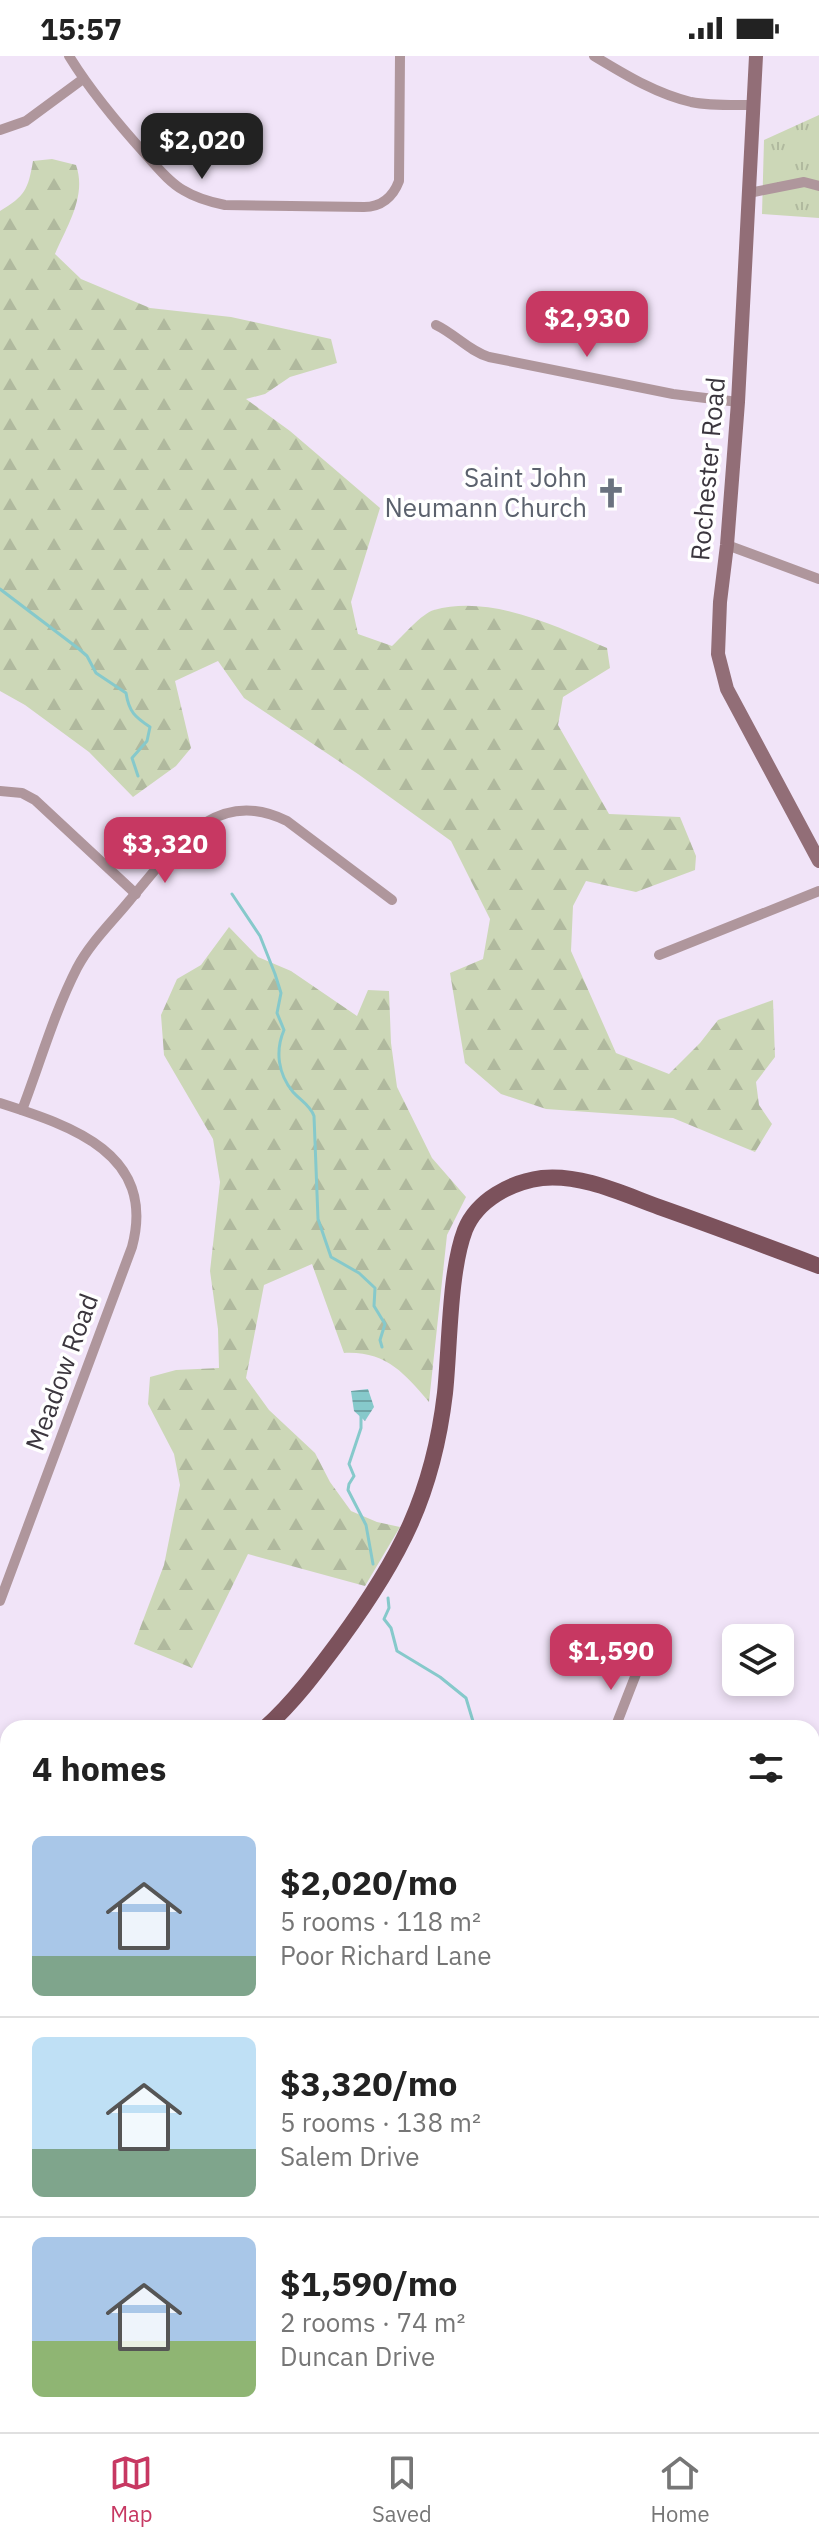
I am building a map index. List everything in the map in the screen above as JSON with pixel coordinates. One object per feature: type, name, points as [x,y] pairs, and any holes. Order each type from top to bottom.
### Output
[{"type":"main road","points":[[272,1720],[305,1685],[366,1605],[410,1529],[435,1458],[461,1244],[470,1219],[486,1201],[507,1189],[542,1178],[577,1180],[819,1266]]},
{"type":"street","points":[[69,56],[83,79],[129,136],[169,180],[196,197],[225,205],[364,207],[374,207],[389,198],[399,181],[400,56]]},
{"type":"street","points":[[594,56],[631,78],[671,96],[708,104],[754,105]]},
{"type":"street","name":"Rochester Road","points":[[756,56],[738,402],[717,642],[727,689],[819,861]]},
{"type":"street","points":[[0,130],[26,121],[83,79]]},
{"type":"street","points":[[749,193],[804,182],[819,186]]},
{"type":"street","points":[[436,325],[489,357],[673,394],[738,402]]},
{"type":"street","points":[[727,545],[819,579]]},
{"type":"street","points":[[0,791],[22,793],[35,800],[136,894]]},
{"type":"street","points":[[0,1103],[22,1110],[78,966],[178,845],[204,822],[239,809],[256,809],[287,821],[392,900]]},
{"type":"street","points":[[659,955],[819,891]]},
{"type":"street","name":"Meadow Road","points":[[0,1601],[136,1233],[136,1202],[128,1176],[110,1155],[71,1130],[22,1110]]},
{"type":"street","points":[[618,1720],[638,1669]]},
{"type":"green space","points":[[819,115],[819,218],[762,214],[764,140]]},
{"type":"green space","points":[[52,159],[76,165],[79,177],[70,222],[55,254],[81,279],[150,308],[231,317],[331,339],[337,363],[290,377],[265,394],[246,399],[290,431],[380,508],[351,602],[358,634],[392,646],[429,612],[455,606],[477,606],[545,622],[607,648],[610,668],[563,697],[558,725],[609,814],[680,817],[696,856],[695,870],[636,892],[586,881],[573,906],[571,951],[616,1053],[669,1074],[718,1020],[773,1000],[775,1057],[756,1082],[759,1105],[772,1124],[755,1152],[673,1118],[546,1109],[501,1094],[465,1063],[450,973],[483,959],[490,919],[451,841],[244,698],[218,661],[175,681],[191,748],[176,766],[133,797],[89,752],[25,705],[0,691],[0,211],[24,191],[33,161]]},
{"type":"green space","points":[[229,927],[258,957],[291,971],[357,1016],[368,990],[389,991],[397,1087],[432,1158],[466,1197],[447,1235],[429,1402],[402,1373],[383,1360],[359,1353],[344,1353],[312,1264],[264,1285],[246,1378],[269,1410],[315,1453],[330,1482],[351,1511],[400,1527],[365,1586],[248,1554],[192,1668],[134,1644],[164,1565],[180,1485],[174,1454],[148,1404],[150,1377],[176,1370],[219,1368],[218,1329],[210,1271],[220,1182],[213,1139],[164,1055],[161,1015],[177,979],[201,965]]},
{"type":"shaded area","points":[[368,1389],[374,1407],[365,1421],[354,1411],[351,1391]]},
{"type":"waterway","points":[[0,589],[79,649],[87,656],[96,673],[126,693],[134,713],[150,727],[147,741],[132,758],[138,776]]},
{"type":"waterway","points":[[232,894],[260,936],[281,993],[277,1013],[284,1030],[279,1054],[281,1070],[293,1092],[314,1116],[318,1219],[331,1257],[359,1273],[375,1288],[374,1306],[385,1324],[380,1340],[382,1347]]},
{"type":"waterway","points":[[361,1414],[361,1428],[349,1464],[354,1476],[348,1490],[366,1525],[373,1564]]},
{"type":"waterway","points":[[388,1598],[389,1608],[384,1619],[391,1628],[397,1651],[440,1677],[466,1698],[473,1720]]},
{"type":"place","name":"Saint John Neumann Church","points":[[611,493]]}]
